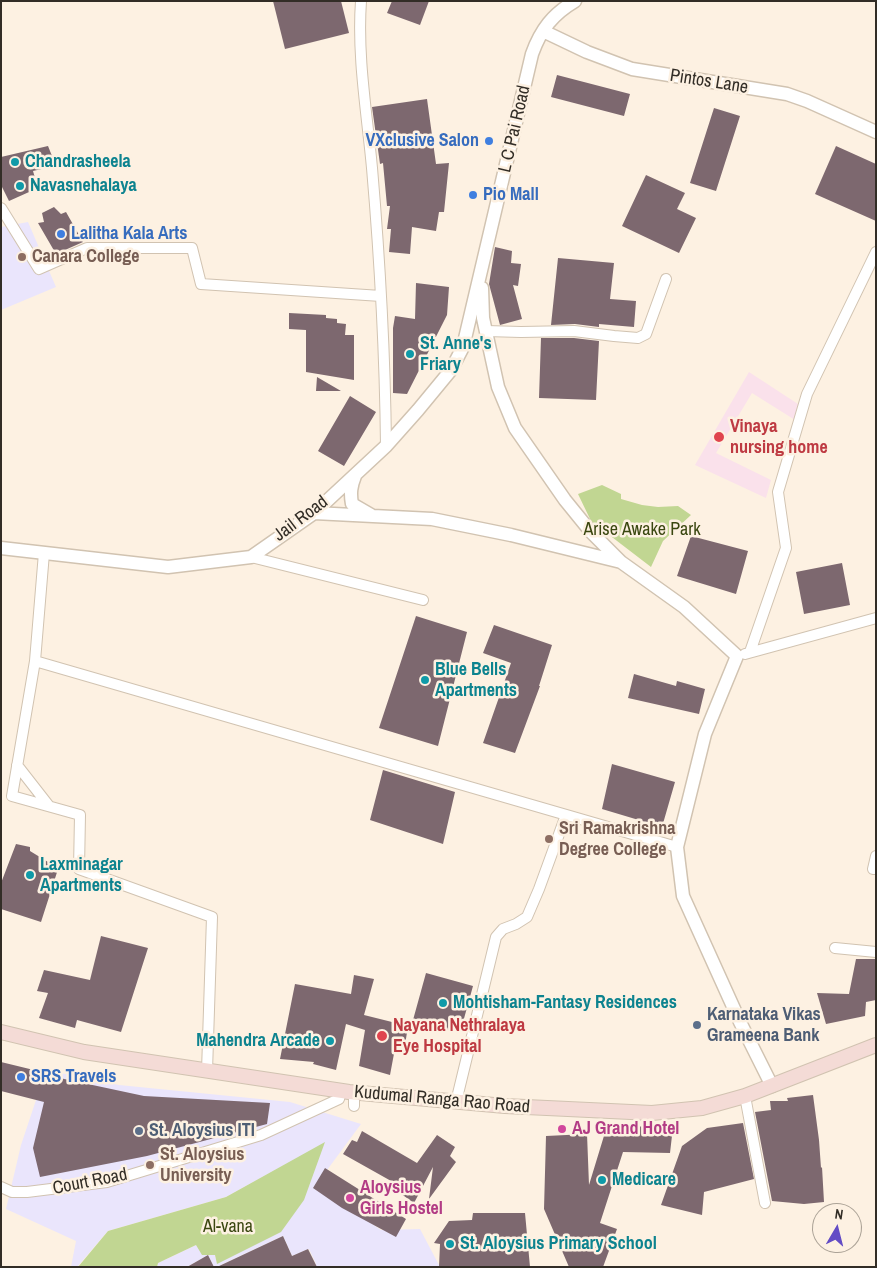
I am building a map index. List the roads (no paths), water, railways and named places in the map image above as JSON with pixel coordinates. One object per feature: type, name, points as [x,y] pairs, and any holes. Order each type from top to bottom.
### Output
[{"type":"main road","name":"Kudumal Ranga Rao Road","points":[[1,1032],[84,1052],[350,1096],[597,1112],[652,1113],[702,1108],[745,1096],[876,1045]]},
{"type":"street","points":[[361,1],[361,55],[372,169],[381,296],[385,369],[386,446]]},
{"type":"street","name":"L C Pai Road","points":[[482,273],[532,54],[543,32],[560,10],[575,1]]},
{"type":"street","name":"Pintos Lane","points":[[543,32],[632,70],[787,94],[876,132]]},
{"type":"street","points":[[1,208],[39,269],[87,248],[192,248],[201,284],[381,296]]},
{"type":"street","points":[[750,652],[786,548],[778,492],[807,394],[876,252]]},
{"type":"street","points":[[482,273],[483,318],[498,387],[515,428],[564,500],[591,532],[622,562],[684,607],[737,656]]},
{"type":"street","name":"Jail Road","points":[[1,548],[168,567],[251,557],[314,512],[386,446],[451,370],[463,347],[482,273]]},
{"type":"street","points":[[486,331],[574,331],[638,338],[646,334],[666,279]]},
{"type":"street","points":[[356,474],[351,486],[352,504],[373,516]]},
{"type":"street","points":[[314,512],[432,519],[510,534],[622,562]]},
{"type":"street","points":[[44,553],[35,661],[12,796],[80,815],[79,869],[212,917],[207,1071]]},
{"type":"street","points":[[251,557],[422,600]]},
{"type":"street","points":[[737,656],[876,618]]},
{"type":"street","points":[[737,656],[705,734],[677,848],[683,896],[740,1022],[772,1086]]},
{"type":"street","points":[[35,661],[677,848]]},
{"type":"street","points":[[17,765],[49,806]]},
{"type":"street","points":[[456,1102],[496,937],[503,929],[527,917],[537,896],[566,815]]},
{"type":"street","points":[[876,856],[873,869],[876,869]]},
{"type":"street","points":[[836,948],[876,952]]},
{"type":"street","name":"Court Road","points":[[1,1187],[12,1192],[27,1192],[107,1182],[261,1135],[338,1099],[350,1096]]},
{"type":"street","points":[[745,1096],[765,1203]]},
{"type":"place","name":"VXclusive Salon","points":[[489,141]]},
{"type":"place","name":"Chandrasheela","points":[[15,162]]},
{"type":"place","name":"Navasnehalaya","points":[[20,186]]},
{"type":"place","name":"Pio Mall","points":[[473,195]]},
{"type":"place","name":"Lalitha Kala Arts","points":[[61,234]]},
{"type":"place","name":"Canara College","points":[[22,257]]},
{"type":"place","name":"St. Anne's Friary","points":[[410,354]]},
{"type":"place","name":"Vinaya nursing home","points":[[719,437]]},
{"type":"place","name":"Blue Bells Apartments","points":[[425,680]]},
{"type":"place","name":"Sri Ramakrishna Degree College","points":[[549,839]]},
{"type":"place","name":"Laxminagar Apartments","points":[[30,875]]},
{"type":"place","name":"Mohtisham-Fantasy Residences","points":[[443,1003]]},
{"type":"place","name":"Karnataka Vikas Grameena Bank","points":[[697,1025]]},
{"type":"place","name":"Nayana Nethralaya Eye Hospital","points":[[382,1036]]},
{"type":"place","name":"Mahendra Arcade","points":[[330,1041]]},
{"type":"place","name":"SRS Travels","points":[[21,1077]]},
{"type":"place","name":"AJ Grand Hotel","points":[[562,1129]]},
{"type":"place","name":"St. Aloysius ITI","points":[[139,1131]]},
{"type":"place","name":"St. Aloysius University","points":[[150,1165]]},
{"type":"place","name":"Medicare","points":[[602,1180]]},
{"type":"place","name":"Aloysius Girls Hostel","points":[[350,1198]]},
{"type":"place","name":"St. Aloysius Primary School","points":[[450,1244]]},
{"type":"park label","name":"Arise Awake Park","points":[[642,530]]},
{"type":"park label","name":"Al-vana","points":[[228,1227]]}]
